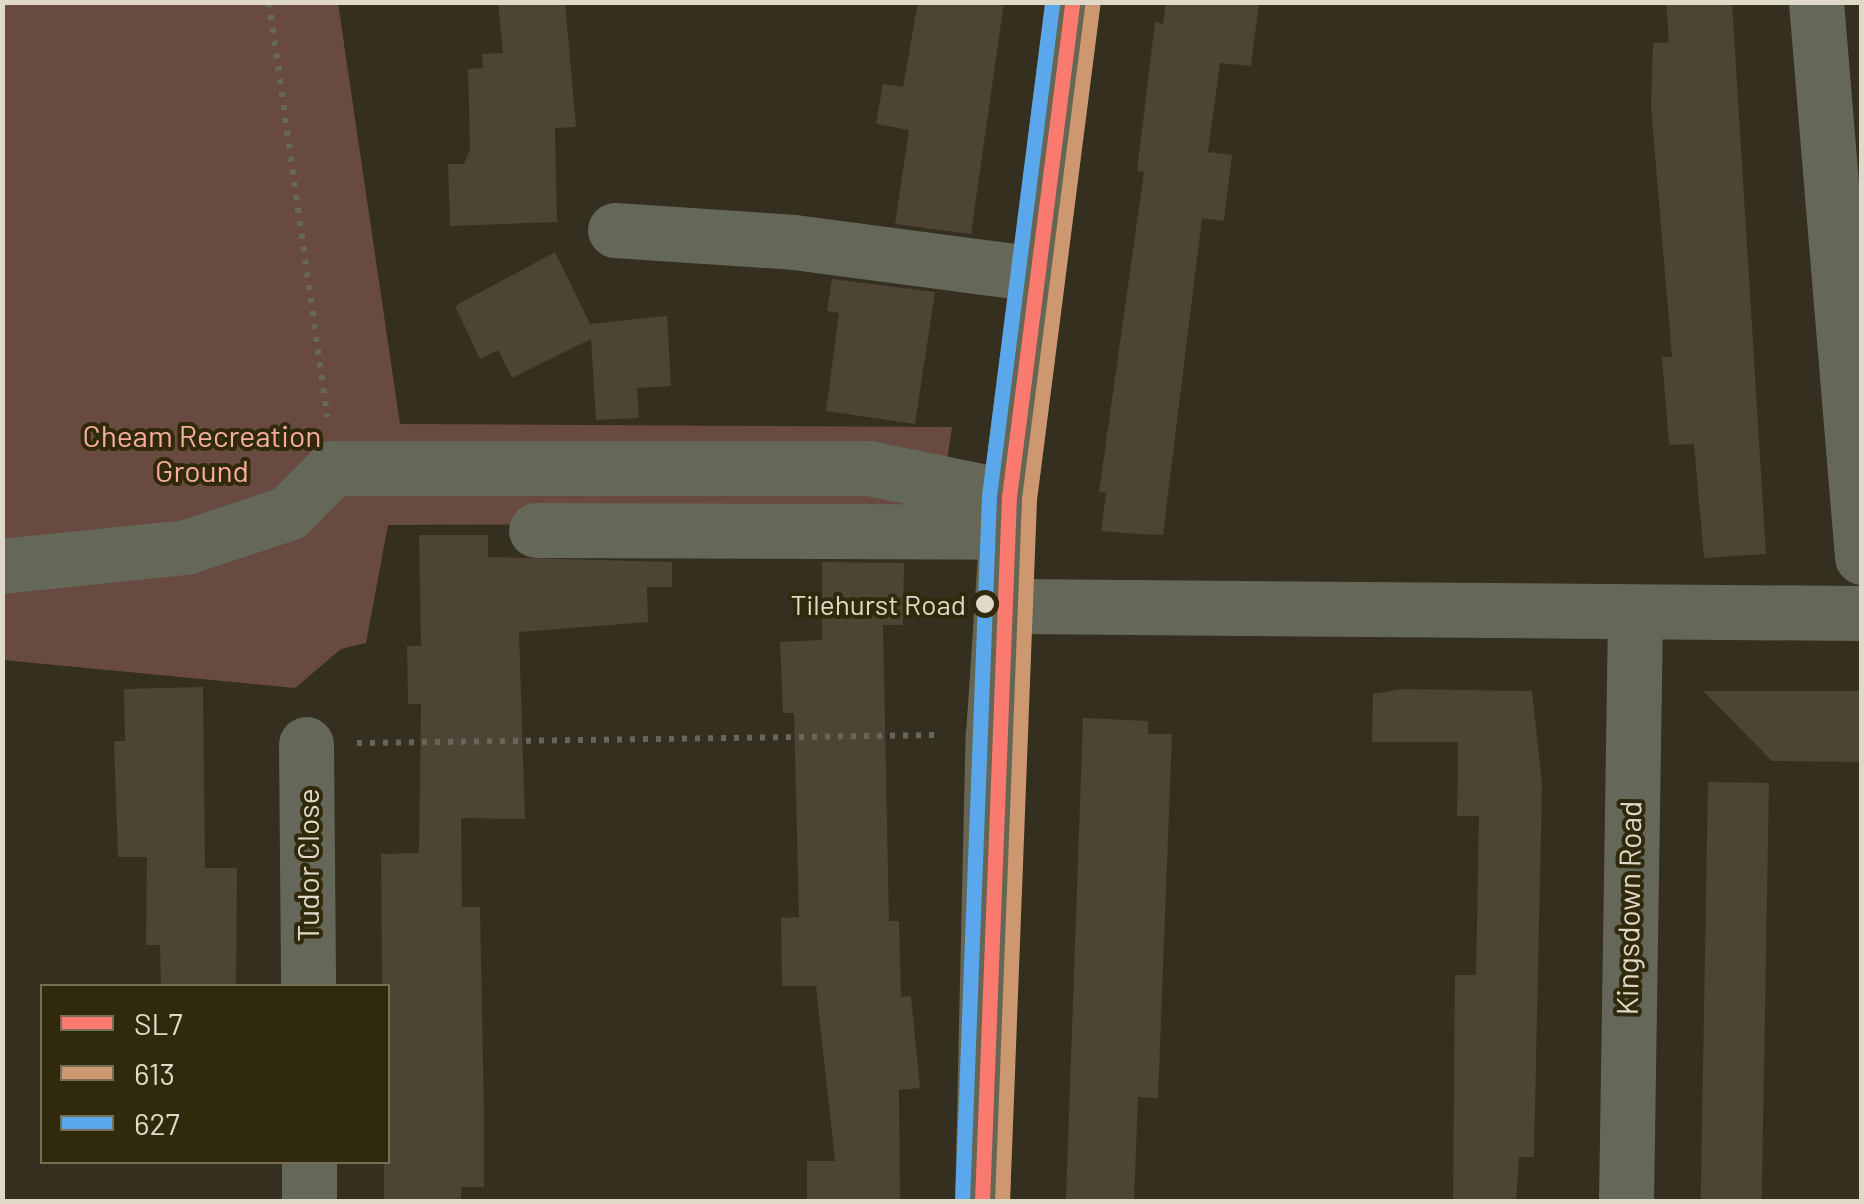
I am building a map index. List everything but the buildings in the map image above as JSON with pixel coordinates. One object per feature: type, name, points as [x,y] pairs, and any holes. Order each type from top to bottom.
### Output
[{"type":"main road","points":[[982,1202],[993,734],[1008,514],[1072,2]]},
{"type":"street","points":[[1816,2],[1862,557]]},
{"type":"street","points":[[614,230],[794,242],[1037,274]]},
{"type":"street","points":[[2,566],[186,546],[288,514],[333,468],[869,468],[1008,514]]},
{"type":"street","points":[[536,530],[1008,514]]},
{"type":"street","points":[[1002,606],[1634,615],[1862,613]]},
{"type":"street","name":"Kingsdown Road","points":[[1626,1202],[1634,615]]},
{"type":"street","name":"Tudor Close","points":[[306,744],[308,984]]},
{"type":"street","points":[[308,1164],[309,1202]]},
{"type":"path","points":[[268,2],[333,468]]},
{"type":"path","points":[[306,744],[993,734]]},
{"type":"green space","name":"Cheam Recreation Ground","points":[[2,3],[338,3],[400,424],[952,427],[938,523],[388,525],[366,643],[341,649],[295,688],[3,660]]},
{"type":"transit line","name":"627","points":[[962,1202],[989,496],[1052,2]]},
{"type":"transit line","name":"SL7","points":[[982,1202],[1009,497],[1072,2]]},
{"type":"transit line","name":"613","points":[[1002,1202],[1029,499],[1092,5]]},
{"type":"place","name":"Tilehurst Road","points":[[985,604]]}]
